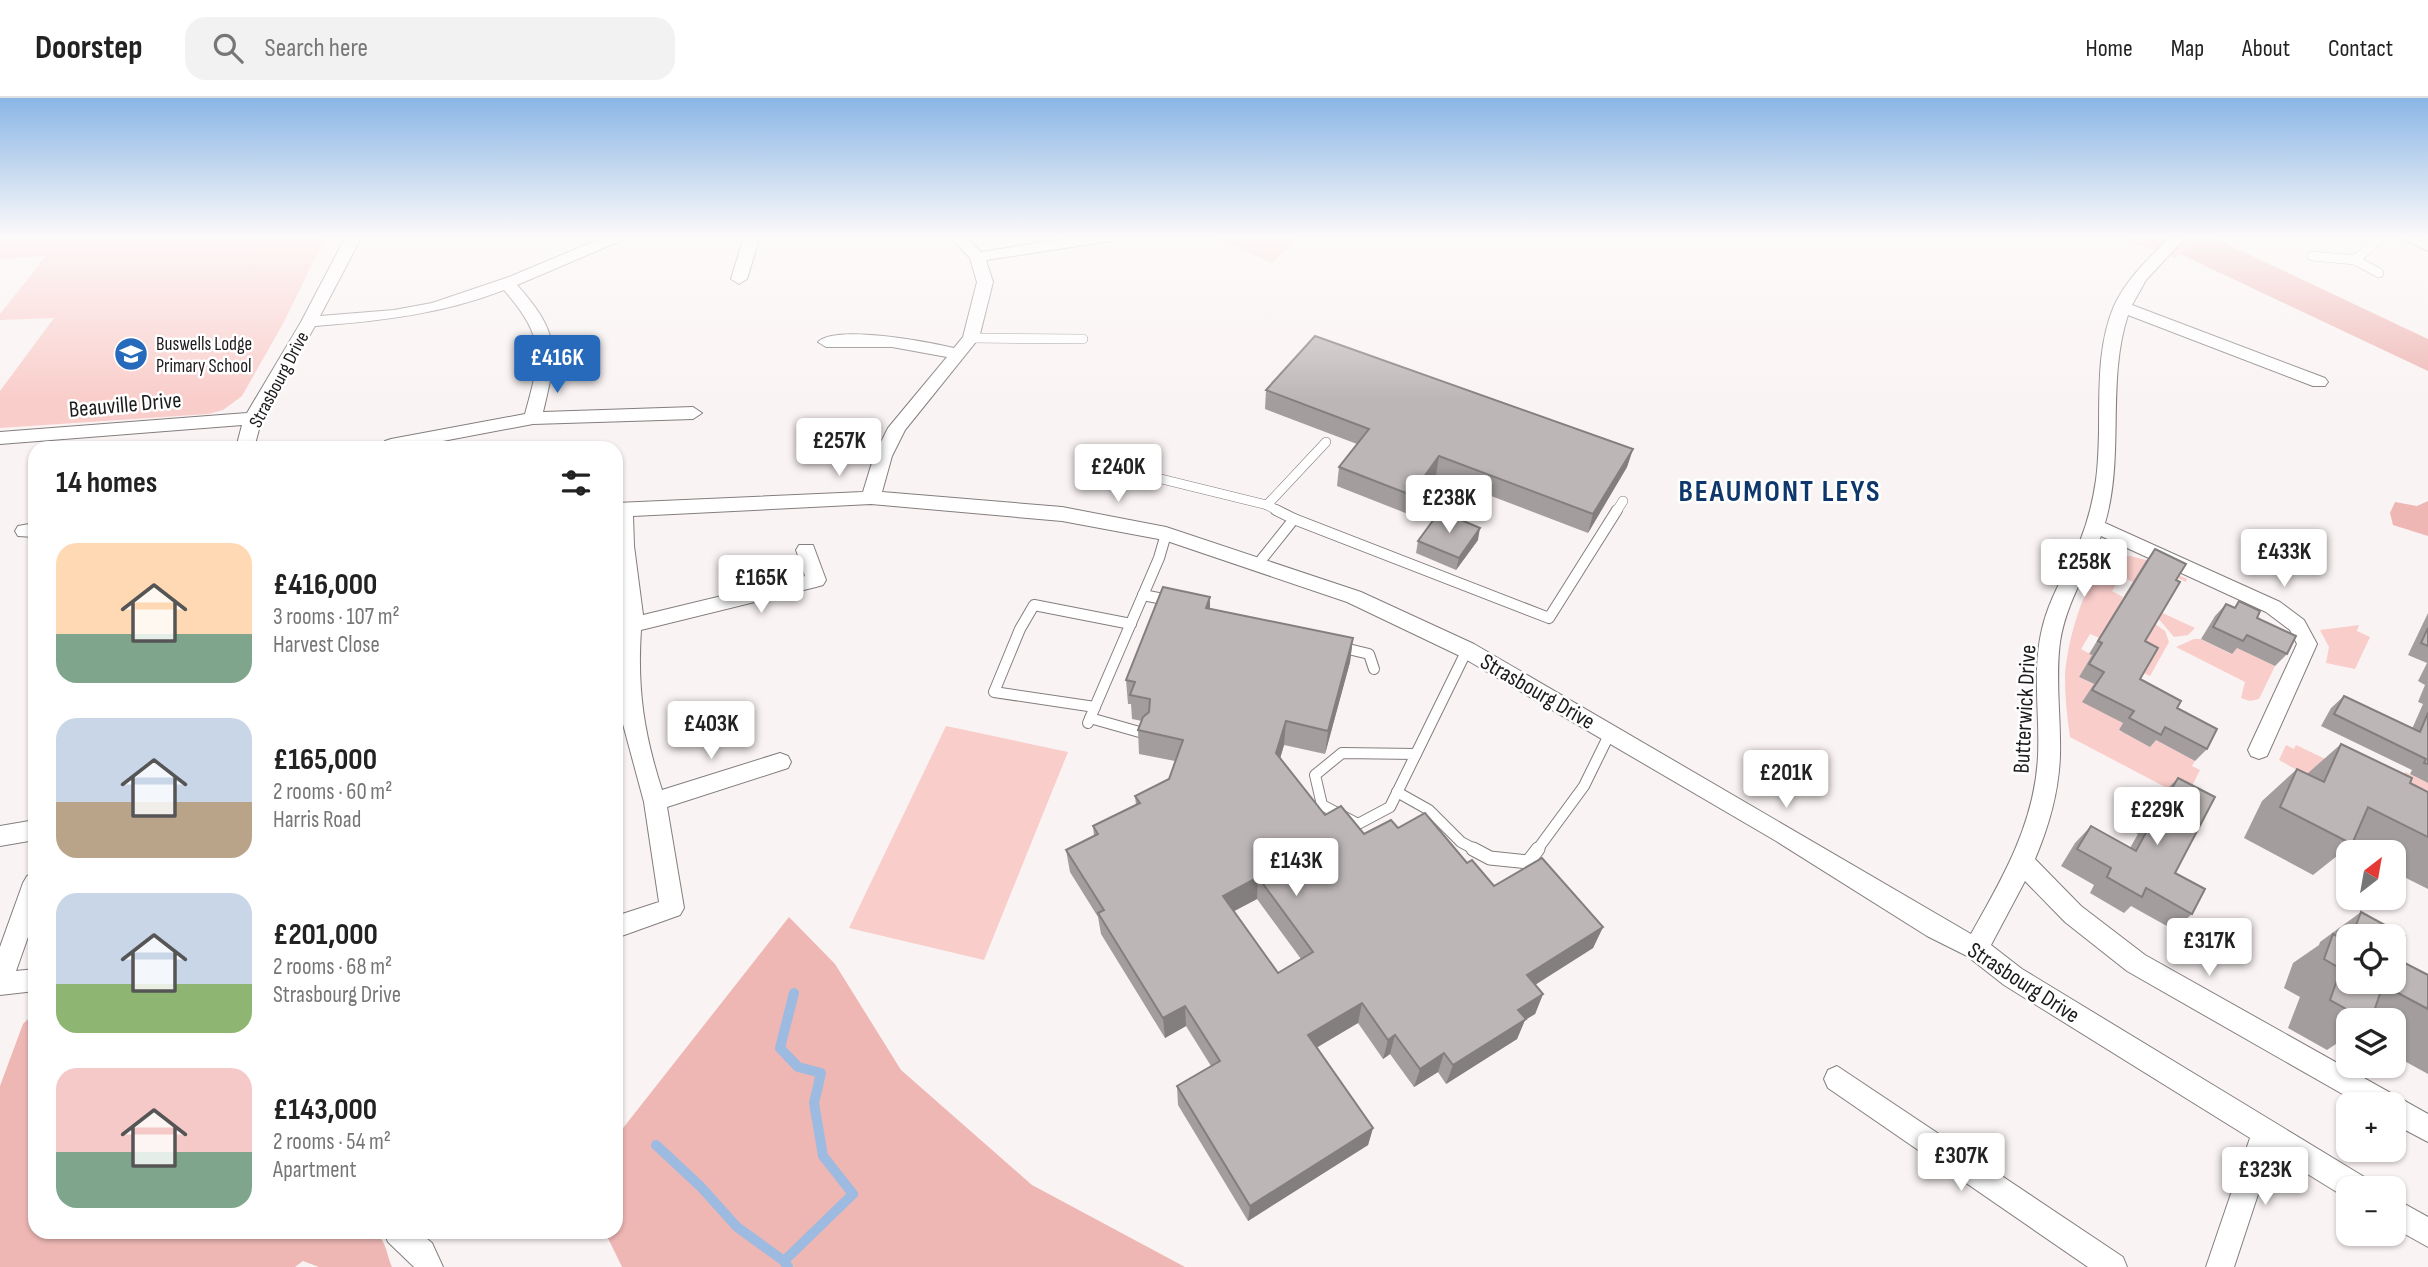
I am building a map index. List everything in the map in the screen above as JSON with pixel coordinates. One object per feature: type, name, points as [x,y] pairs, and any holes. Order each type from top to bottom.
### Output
[{"type":"street","name":"Strasbourg Drive","points":[[247,441],[253,418],[325,291]]},
{"type":"street","points":[[309,322],[405,313],[453,302],[483,291]]},
{"type":"street","points":[[513,291],[527,306],[542,331],[545,350],[533,418]]},
{"type":"street","points":[[871,498],[883,456],[897,428],[971,338],[983,291]]},
{"type":"street","name":"Butterwick Drive","points":[[1976,948],[2023,863],[2038,828],[2049,760],[2048,659],[2052,629],[2060,601],[2095,526],[2105,480],[2110,435],[2107,377],[2122,307],[2131,291]]},
{"type":"street","points":[[2122,307],[2319,383]]},
{"type":"street","points":[[826,342],[868,338],[914,343],[957,355]]},
{"type":"street","points":[[412,441],[533,418],[693,413]]},
{"type":"street","name":"Beauville Drive","points":[[0,438],[253,418]]},
{"type":"street","points":[[94,441],[99,430]]},
{"type":"street","name":"Strasbourg Drive","points":[[623,510],[871,498],[1062,514],[1166,534],[1354,597],[1467,650],[1784,834],[1936,928],[1976,948],[2013,977],[2336,1176]]},
{"type":"street","points":[[2095,526],[2273,607],[2297,625],[2307,644],[2259,750]]},
{"type":"street","points":[[623,537],[628,673],[624,715],[655,802],[672,908],[623,926]]},
{"type":"street","points":[[627,615],[816,580],[806,550]]},
{"type":"street","points":[[655,802],[780,762]]},
{"type":"street","points":[[0,836],[28,831]]},
{"type":"street","points":[[2023,863],[2073,914],[2136,963],[2364,1092]]},
{"type":"street","points":[[28,903],[0,982],[28,981]]},
{"type":"street","points":[[1837,1079],[2113,1267]]},
{"type":"street","points":[[2406,1116],[2428,1129]]},
{"type":"street","points":[[2220,1267],[2265,1132]]},
{"type":"street","points":[[2406,1219],[2428,1233]]},
{"type":"street","points":[[406,1239],[422,1252],[429,1267]]},
{"type":"lane","points":[[971,338],[1083,339]]},
{"type":"lane","points":[[1267,505],[1326,442]]},
{"type":"lane","points":[[1137,473],[1267,505],[1294,519],[1549,618],[1623,501]]},
{"type":"lane","points":[[1258,564],[1294,519]]},
{"type":"lane","points":[[1143,733],[1089,721],[1143,596],[1166,534]]},
{"type":"lane","points":[[1143,596],[1184,603]]},
{"type":"lane","points":[[1095,707],[994,692],[1020,629],[1034,605],[1131,624]]},
{"type":"lane","points":[[1332,645],[1369,653],[1374,669]]},
{"type":"lane","points":[[1416,754],[1342,753],[1315,775],[1322,805],[1358,824],[1390,807],[1397,792],[1416,754],[1467,650]]},
{"type":"lane","points":[[1397,792],[1429,810],[1461,842],[1490,858],[1528,862],[1584,786],[1610,733]]},
{"type":"shaded area","name":"Buswells Lodge Primary School","points":[[19,291],[299,291],[242,396],[223,410],[208,414],[0,428],[0,391],[54,318],[0,320],[0,314]]},
{"type":"shaded area","points":[[2257,291],[2325,291],[2428,339],[2428,371]]},
{"type":"shaded area","points":[[2428,501],[2428,536],[2393,525],[2390,513],[2395,502],[2417,506]]},
{"type":"shaded area","points":[[2130,556],[2146,560],[2187,579],[2186,582],[2145,562],[2133,582],[2121,577],[2112,591],[2123,597],[2102,639],[2090,634],[2081,649],[2092,655],[2079,677],[2093,684],[2123,723],[2119,731],[2154,739],[2195,761],[2192,766],[2200,770],[2186,798],[2070,737],[2065,677],[2068,650],[2082,601],[2105,564],[2116,558]]},
{"type":"shaded area","points":[[2156,610],[2195,628],[2188,635],[2174,637],[2157,617]]},
{"type":"shaded area","points":[[2150,620],[2165,631],[2169,642],[2150,676],[2141,672],[2128,644]]},
{"type":"shaded area","points":[[2359,625],[2357,631],[2370,637],[2355,669],[2326,663],[2329,647],[2320,630]]},
{"type":"shaded area","points":[[2194,639],[2201,639],[2231,654],[2235,647],[2275,666],[2259,699],[2250,701],[2241,698],[2245,682],[2176,647]]},
{"type":"shaded area","points":[[946,726],[1068,752],[984,960],[849,928]]},
{"type":"shaded area","points":[[2286,745],[2294,749],[2296,745],[2359,775],[2404,775],[2405,772],[2428,783],[2428,844],[2279,760]]},
{"type":"shaded area","points":[[789,917],[835,964],[901,1070],[1032,1185],[1185,1267],[622,1267],[608,1239],[623,1239],[623,1128]]},
{"type":"shaded area","points":[[28,1019],[28,1239],[381,1239],[392,1267],[319,1267],[303,1261],[295,1267],[0,1267],[0,1086],[23,1024]]},
{"type":"building","points":[[1315,336],[1633,449],[1593,514],[1439,456],[1411,495],[1339,467],[1369,429],[1266,390]]},
{"type":"building","points":[[1440,511],[1480,528],[1459,558],[1418,541]]},
{"type":"building","points":[[2155,549],[2186,564],[2176,580],[2180,582],[2145,641],[2158,648],[2140,679],[2181,701],[2177,708],[2217,729],[2207,749],[2165,727],[2161,735],[2129,718],[2134,711],[2092,690],[2104,672],[2089,664],[2102,643],[2098,641]]},
{"type":"building","points":[[1163,587],[1210,597],[1206,608],[1353,638],[1328,731],[1286,721],[1276,753],[1325,815],[1341,806],[1364,834],[1391,820],[1398,828],[1425,813],[1467,863],[1472,860],[1494,886],[1542,858],[1603,927],[1527,975],[1543,994],[1518,1010],[1526,1019],[1453,1065],[1444,1053],[1420,1069],[1395,1035],[1388,1040],[1362,1003],[1308,1035],[1373,1128],[1250,1206],[1177,1086],[1220,1061],[1185,1006],[1163,1018],[1098,913],[1104,910],[1066,850],[1098,834],[1093,826],[1140,803],[1135,796],[1169,779],[1183,740],[1138,730],[1143,717],[1149,712],[1150,699],[1130,695],[1135,682],[1126,680]],"holes":[[[1258,877],[1313,952],[1278,973],[1223,896]]]},
{"type":"building","points":[[2239,601],[2260,611],[2257,618],[2296,636],[2287,654],[2247,635],[2243,641],[2213,627],[2226,604],[2235,608]]},
{"type":"building","points":[[2428,628],[2428,646],[2421,643]]},
{"type":"building","points":[[2344,696],[2420,732],[2428,713],[2428,764],[2424,763],[2426,759],[2334,714]]},
{"type":"building","points":[[2341,744],[2412,778],[2410,783],[2428,792],[2428,837],[2368,807],[2354,840],[2344,840],[2280,807],[2297,769],[2324,782]]},
{"type":"building","points":[[2178,778],[2215,797],[2175,873],[2205,889],[2192,914],[2146,888],[2142,897],[2107,877],[2111,868],[2077,849],[2091,826],[2136,851],[2155,816],[2142,810],[2153,789],[2167,797]]},
{"type":"building","points":[[2361,912],[2383,924],[2356,924]]},
{"type":"building","points":[[2333,934],[2336,936],[2336,966],[2324,959]]},
{"type":"building","points":[[2406,964],[2428,975],[2428,1009],[2400,994],[2406,994]]},
{"type":"building","points":[[2336,983],[2336,994],[2380,994],[2375,1008],[2344,1008],[2330,1000]]},
{"type":"waterway","points":[[784,1261],[853,1194],[823,1156],[814,1103],[821,1073],[798,1067],[780,1048],[794,993]]},
{"type":"waterway","points":[[656,1145],[701,1187],[737,1227],[784,1261]]},
{"type":"waterway","points":[[784,1261],[788,1267]]},
{"type":"place","name":"Buswells Lodge Primary School","points":[[131,354]]},
{"type":"district","name":"BEAUMONT LEYS","points":[[1780,491]]}]
